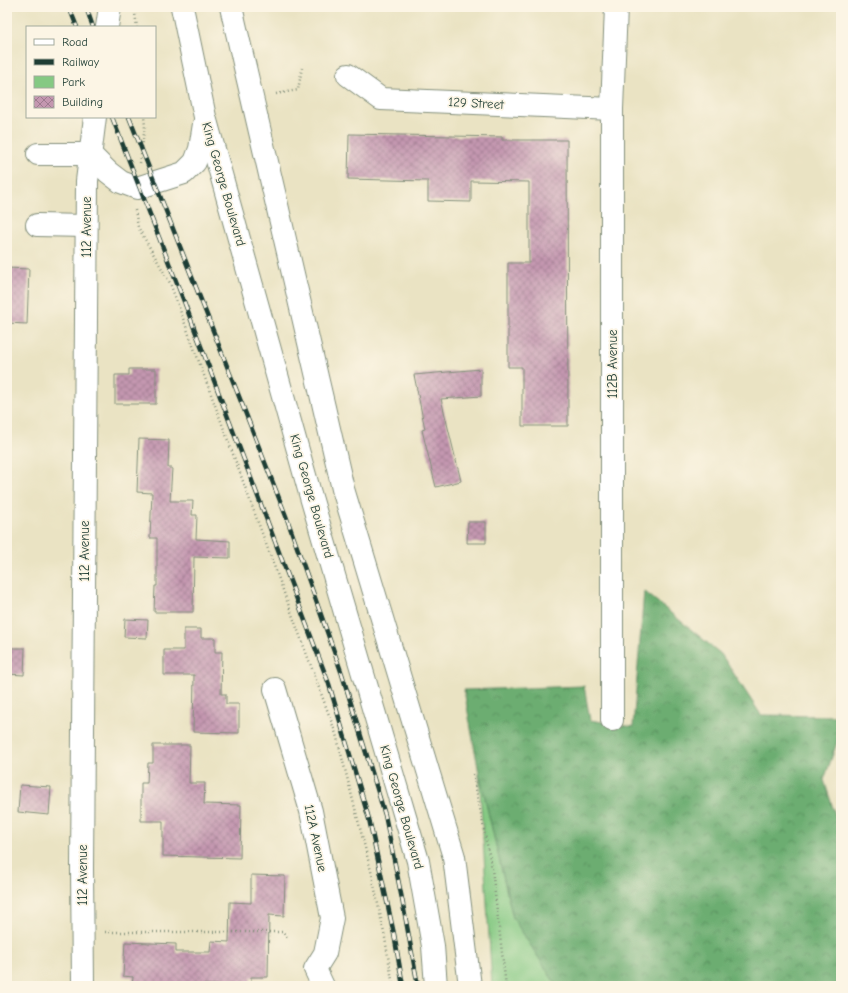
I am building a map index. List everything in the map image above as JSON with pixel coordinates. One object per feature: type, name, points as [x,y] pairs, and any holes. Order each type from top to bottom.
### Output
[{"type":"main road","points":[[107,26],[110,7]]},
{"type":"main road","name":"King George Boulevard","points":[[182,7],[205,117],[311,496],[418,860],[433,946],[436,986]]},
{"type":"main road","points":[[231,7],[343,489],[454,857],[470,986]]},
{"type":"main road","name":"112B Avenue","points":[[612,720],[612,109],[616,7]]},
{"type":"main road","name":"129 Street","points":[[348,75],[381,99],[612,109]]},
{"type":"main road","points":[[38,154],[90,154],[108,172],[121,182],[137,188],[184,173],[195,162],[200,149],[205,117]]},
{"type":"main road","name":"112 Avenue","points":[[83,986],[82,868],[86,226],[87,181],[95,118]]},
{"type":"main road","points":[[37,225],[86,226]]},
{"type":"main road","name":"112A Avenue","points":[[275,689],[311,811],[332,918],[319,978]]},
{"type":"path","points":[[134,7],[137,26]]},
{"type":"path","points":[[276,94],[298,90],[302,68]]},
{"type":"path","points":[[140,168],[145,126],[144,118]]},
{"type":"path","points":[[135,208],[138,227],[170,283],[336,734],[372,876],[393,986]]},
{"type":"path","points":[[473,774],[492,869],[506,986]]},
{"type":"path","points":[[103,932],[283,932],[288,940]]},
{"type":"green space","points":[[644,591],[721,654],[761,715],[841,716],[841,731],[824,780],[841,833],[841,986],[557,986],[513,918],[479,773],[464,690],[584,686],[590,720],[633,727]]},
{"type":"green space","points":[[479,773],[513,918],[557,986],[492,986]]},
{"type":"building","points":[[349,134],[502,137],[502,140],[567,140],[568,426],[522,426],[522,367],[508,367],[508,263],[529,263],[529,182],[471,181],[471,202],[428,201],[428,181],[348,179]]},
{"type":"building","points":[[7,268],[29,269],[27,324],[7,323]]},
{"type":"building","points":[[129,369],[156,369],[156,404],[115,404],[115,375],[129,375]]},
{"type":"building","points":[[481,369],[481,396],[441,399],[461,481],[436,487],[422,430],[425,429],[414,375]]},
{"type":"building","points":[[139,439],[169,440],[168,468],[172,468],[170,501],[193,501],[192,515],[197,515],[196,539],[230,541],[230,558],[194,557],[193,612],[154,612],[155,586],[157,586],[157,538],[150,538],[152,493],[137,492]]},
{"type":"building","points":[[468,522],[486,522],[486,543],[467,543]]},
{"type":"building","points":[[125,619],[148,620],[147,638],[124,637]]},
{"type":"building","points":[[184,629],[201,629],[201,638],[215,638],[215,652],[222,652],[221,694],[226,694],[226,704],[239,704],[239,733],[193,732],[194,675],[164,675],[164,650],[184,650]]},
{"type":"building","points":[[7,648],[25,648],[24,675],[7,674]]},
{"type":"building","points":[[153,745],[190,745],[189,783],[205,783],[204,804],[241,805],[240,858],[163,856],[163,821],[141,821],[141,783],[147,783],[148,763],[153,763]]},
{"type":"building","points":[[20,785],[51,787],[49,815],[18,812]]},
{"type":"building","points":[[251,875],[285,876],[284,916],[269,915],[268,977],[251,977],[251,986],[184,984],[184,986],[132,986],[133,977],[123,976],[125,942],[176,944],[176,952],[210,952],[211,941],[229,942],[230,902],[251,903]]},
{"type":"railway","points":[[69,7],[77,26]]},
{"type":"railway","points":[[86,7],[93,26]]},
{"type":"railway","points":[[112,118],[185,304],[329,684],[369,819],[394,934],[403,986]]},
{"type":"railway","points":[[129,118],[286,516],[342,674],[385,815],[418,986]]}]
